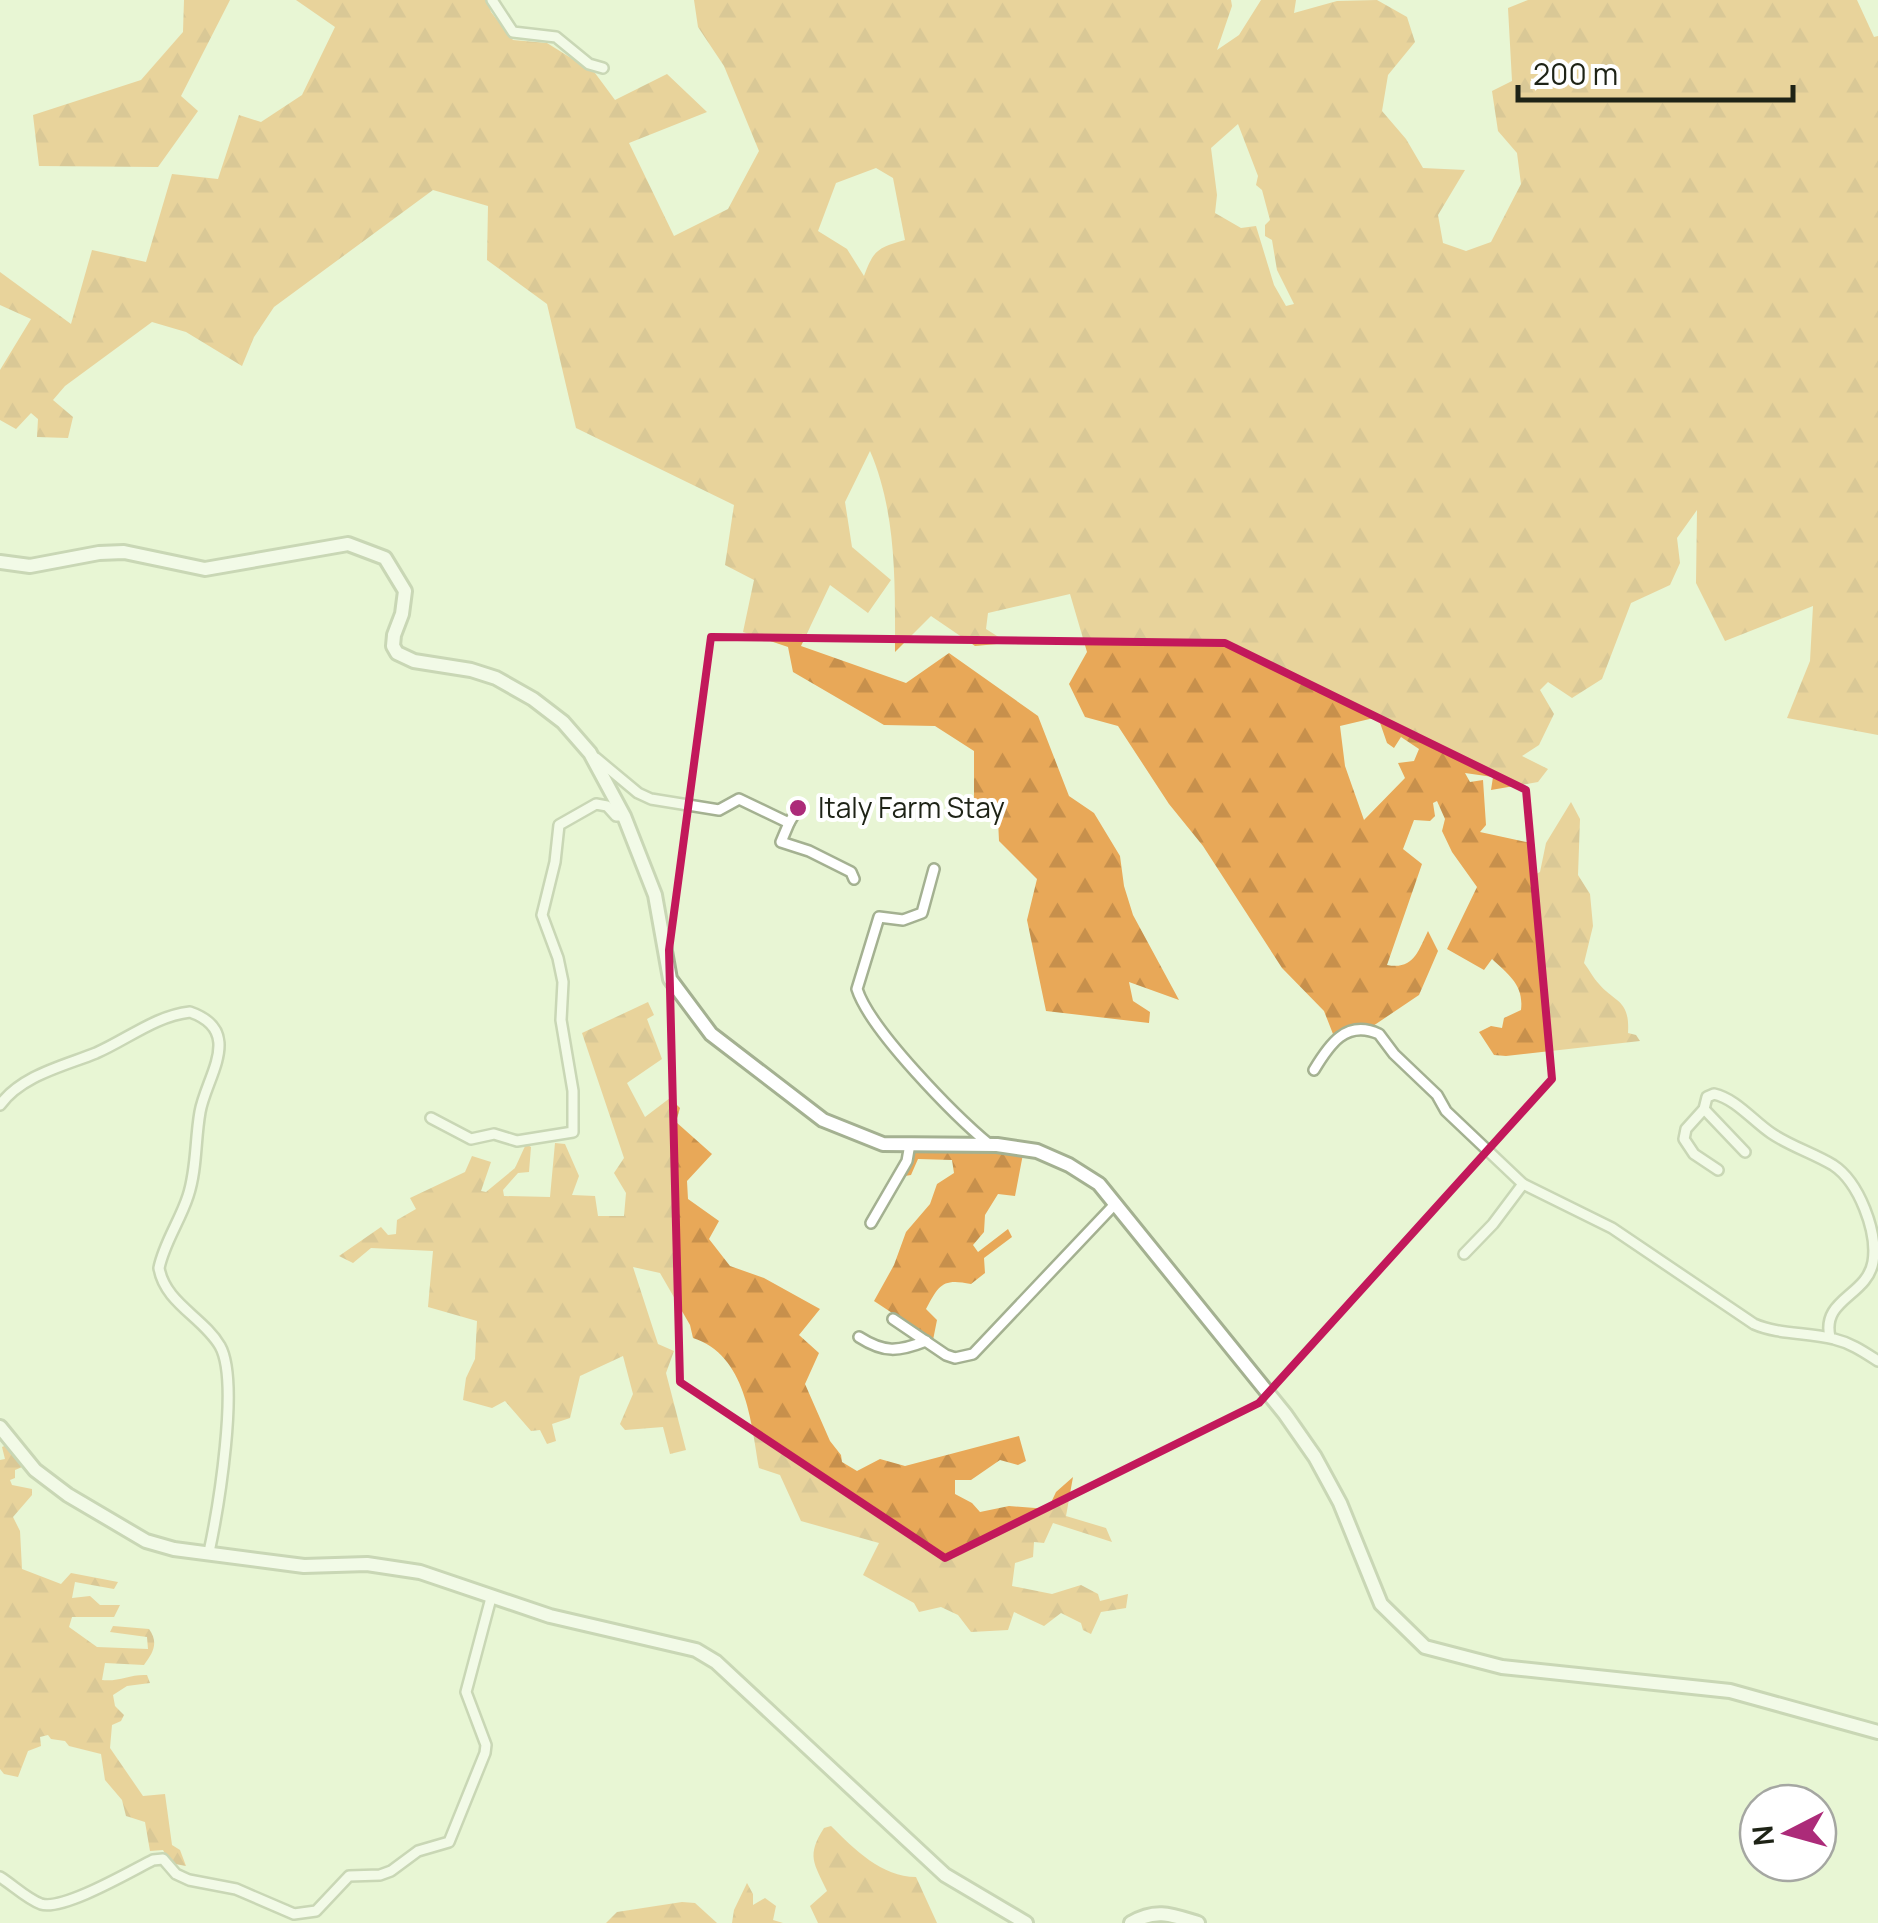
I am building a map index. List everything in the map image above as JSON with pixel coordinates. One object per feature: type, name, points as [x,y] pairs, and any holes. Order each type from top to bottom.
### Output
[{"type":"street","points":[[492,0],[513,32],[556,38],[589,64],[602,68]]},
{"type":"street","points":[[0,562],[30,566],[124,552],[205,569],[348,544],[384,558],[405,591],[394,635],[397,653],[414,662],[471,670],[496,678],[548,711],[590,753],[651,799],[719,810],[739,798],[789,823]]},
{"type":"street","points":[[590,753],[624,816],[656,895],[670,979],[711,1034],[822,1120],[884,1144],[990,1145],[1036,1152],[1069,1165],[1099,1184],[1285,1414],[1340,1503],[1381,1604],[1425,1647],[1502,1667],[1730,1691],[1878,1732]]},
{"type":"street","points":[[431,1118],[471,1140],[494,1134],[517,1140],[573,1132],[574,1092],[562,1028],[563,982],[542,915],[559,825],[596,804],[607,806],[616,816],[624,816]]},
{"type":"street","points":[[798,808],[781,842],[852,872],[854,879]]},
{"type":"street","points":[[934,869],[922,914],[893,920],[879,916],[857,990],[874,1024],[969,1128],[990,1145]]},
{"type":"street","points":[[0,1105],[15,1090],[46,1072],[160,1019],[190,1012],[207,1022],[216,1034],[220,1056],[200,1108],[192,1180],[159,1268],[160,1278],[173,1296],[213,1336],[225,1357],[229,1398],[209,1552]]},
{"type":"street","points":[[1314,1070],[1339,1035],[1357,1030],[1379,1034],[1437,1095],[1446,1111],[1523,1184],[1612,1228],[1754,1324],[1767,1330],[1830,1337],[1849,1343],[1878,1361]]},
{"type":"street","points":[[1718,1170],[1694,1154],[1684,1138],[1686,1129],[1714,1094],[1728,1098],[1785,1143],[1833,1166],[1854,1190],[1872,1234],[1874,1260],[1863,1283],[1833,1308],[1828,1327],[1830,1337]]},
{"type":"street","points":[[1704,1109],[1745,1152]]},
{"type":"street","points":[[871,1223],[906,1161],[910,1144]]},
{"type":"street","points":[[1464,1254],[1494,1224],[1523,1184]]},
{"type":"street","points":[[893,1320],[955,1358],[972,1354],[1116,1203]]},
{"type":"street","points":[[860,1336],[877,1348],[896,1352],[926,1342]]},
{"type":"street","points":[[0,1427],[35,1470],[146,1542],[304,1566],[390,1566],[420,1572],[550,1616],[696,1650],[716,1662],[945,1875],[1026,1923]]},
{"type":"street","points":[[0,1877],[37,1903],[48,1905],[73,1899],[162,1859],[176,1874],[189,1880],[236,1889],[279,1909],[307,1914],[324,1905],[349,1876],[391,1871],[418,1850],[448,1842],[485,1753],[486,1745],[466,1692],[491,1598]]},
{"type":"street","points":[[1131,1923],[1154,1912],[1198,1923]]},
{"type":"highlighted area","points":[[711,637],[1225,643],[1526,790],[1552,1079],[1259,1403],[945,1558],[680,1382],[669,950]]},
{"type":"green space","points":[[184,0],[230,0],[181,96],[198,111],[158,167],[39,166],[33,115],[141,80],[183,32]]},
{"type":"green space","points":[[296,0],[487,0],[491,12],[513,40],[547,43],[595,73],[615,100],[667,74],[707,112],[629,143],[674,236],[728,209],[759,151],[724,66],[698,27],[694,0],[1231,0],[1217,50],[1239,35],[1261,0],[1296,0],[1294,13],[1337,1],[1377,0],[1407,17],[1415,42],[1388,75],[1382,111],[1406,139],[1423,168],[1465,170],[1438,215],[1443,243],[1466,251],[1491,242],[1521,184],[1517,153],[1498,131],[1492,91],[1512,81],[1508,8],[1528,0],[1857,0],[1874,37],[1878,36],[1878,735],[1787,718],[1810,661],[1813,606],[1725,641],[1696,583],[1697,510],[1677,538],[1680,563],[1670,585],[1631,603],[1602,679],[1572,698],[1548,682],[1540,690],[1554,714],[1539,745],[1522,756],[1548,769],[1538,782],[1491,790],[1493,777],[1465,773],[1470,782],[1483,780],[1486,825],[1480,832],[1535,844],[1530,877],[1540,872],[1546,843],[1571,802],[1580,819],[1578,875],[1590,894],[1593,926],[1584,963],[1624,1008],[1628,1033],[1640,1041],[1494,1055],[1479,1032],[1491,1026],[1502,1028],[1504,1018],[1521,1010],[1520,994],[1514,981],[1492,959],[1484,970],[1447,949],[1477,887],[1442,831],[1445,819],[1437,801],[1433,803],[1435,816],[1430,821],[1414,820],[1403,849],[1422,864],[1387,965],[1409,962],[1428,931],[1438,951],[1419,995],[1373,1026],[1333,1034],[1324,1011],[1282,968],[1203,846],[1169,804],[1118,726],[1085,717],[1069,684],[1087,652],[1070,594],[988,613],[986,629],[1008,643],[975,646],[931,616],[895,652],[890,524],[870,451],[845,502],[852,547],[891,580],[868,613],[830,585],[801,646],[906,683],[949,653],[1038,716],[1069,796],[1094,813],[1120,856],[1133,915],[1179,1000],[1129,982],[1133,1001],[1150,1012],[1149,1023],[1046,1011],[1027,920],[1037,879],[999,841],[998,820],[974,804],[974,751],[935,726],[884,725],[793,672],[788,647],[743,632],[754,580],[725,565],[734,505],[576,428],[547,304],[487,260],[488,206],[433,190],[274,307],[254,337],[242,366],[186,332],[152,322],[65,386],[53,400],[73,417],[68,438],[37,437],[38,419],[31,413],[16,429],[0,420],[0,370],[31,319],[0,305],[0,272],[71,324],[92,250],[146,262],[172,174],[218,179],[239,115],[261,122],[302,95],[335,27]],"holes":[[[1238,124],[1270,220],[1265,225],[1265,236],[1272,240],[1277,270],[1294,304],[1286,306],[1274,285],[1256,226],[1241,228],[1215,213],[1217,195],[1211,148]],[[876,168],[893,178],[905,240],[878,251],[864,276],[847,249],[818,231],[836,183]],[[1378,717],[1387,743],[1394,748],[1401,737],[1419,749],[1414,761],[1398,763],[1405,778],[1364,820],[1345,766],[1340,726]]]},
{"type":"green space","points":[[648,1002],[654,1015],[647,1019],[662,1059],[627,1083],[645,1117],[670,1098],[680,1108],[676,1122],[712,1154],[687,1181],[688,1199],[719,1221],[709,1239],[730,1266],[764,1278],[820,1309],[799,1335],[819,1353],[805,1384],[842,1462],[857,1471],[880,1459],[905,1466],[1019,1436],[1026,1461],[1018,1465],[1000,1460],[971,1480],[955,1480],[955,1494],[980,1512],[1009,1506],[1048,1509],[1056,1492],[1073,1477],[1066,1516],[1106,1528],[1112,1542],[1053,1523],[1044,1543],[1034,1542],[1033,1557],[1015,1563],[1012,1586],[1052,1594],[1081,1585],[1098,1594],[1100,1601],[1128,1594],[1126,1608],[1101,1612],[1091,1634],[1083,1630],[1081,1623],[1061,1613],[1044,1626],[1014,1612],[1008,1630],[971,1632],[958,1615],[941,1607],[919,1612],[914,1603],[863,1575],[879,1543],[801,1521],[780,1475],[759,1468],[749,1411],[735,1374],[711,1347],[693,1338],[690,1325],[660,1273],[633,1267],[658,1344],[674,1351],[666,1373],[686,1450],[670,1454],[663,1427],[625,1430],[620,1424],[633,1394],[623,1356],[580,1376],[570,1418],[552,1424],[556,1441],[547,1444],[540,1430],[531,1431],[505,1401],[492,1408],[463,1400],[466,1378],[475,1359],[477,1321],[428,1307],[433,1251],[371,1248],[353,1263],[339,1256],[381,1227],[388,1235],[396,1234],[397,1220],[416,1209],[410,1198],[465,1172],[472,1156],[491,1162],[481,1191],[486,1192],[515,1168],[526,1144],[531,1147],[529,1172],[518,1173],[503,1190],[504,1196],[550,1197],[555,1143],[565,1144],[579,1176],[572,1195],[595,1196],[598,1216],[624,1216],[626,1193],[614,1173],[624,1158],[582,1033]]},
{"type":"green space","points":[[914,1148],[1023,1154],[1015,1196],[998,1194],[985,1215],[984,1232],[973,1245],[978,1252],[1008,1229],[1012,1237],[984,1258],[985,1273],[971,1284],[947,1283],[938,1289],[926,1309],[937,1320],[933,1340],[874,1301],[906,1232],[930,1204],[937,1184],[954,1173],[952,1160],[918,1159],[911,1175],[905,1176]]},
{"type":"green space","points":[[9,1444],[27,1465],[15,1470],[12,1485],[32,1489],[32,1495],[13,1517],[20,1531],[22,1569],[61,1584],[71,1573],[118,1582],[114,1589],[75,1582],[72,1598],[90,1596],[100,1605],[120,1605],[114,1617],[72,1617],[69,1627],[97,1647],[148,1649],[147,1637],[110,1632],[113,1626],[149,1629],[152,1634],[154,1648],[144,1665],[105,1663],[102,1680],[147,1675],[150,1683],[127,1686],[113,1695],[115,1706],[124,1715],[112,1725],[110,1748],[143,1796],[165,1794],[172,1845],[180,1850],[186,1866],[170,1863],[163,1850],[150,1851],[145,1822],[126,1816],[122,1800],[105,1780],[101,1754],[69,1746],[48,1735],[40,1737],[41,1746],[28,1751],[18,1777],[0,1769],[0,1460],[5,1459],[2,1447]]},
{"type":"green space","points":[[831,1826],[880,1867],[916,1877],[937,1923],[818,1923],[810,1906],[827,1891],[814,1853],[824,1828]]},
{"type":"green space","points":[[747,1883],[753,1905],[765,1898],[776,1906],[773,1920],[783,1923],[732,1923]]},
{"type":"green space","points":[[695,1903],[717,1923],[606,1923],[617,1912]]},
{"type":"place","name":"Italy Farm Stay","points":[[798,808]]}]
